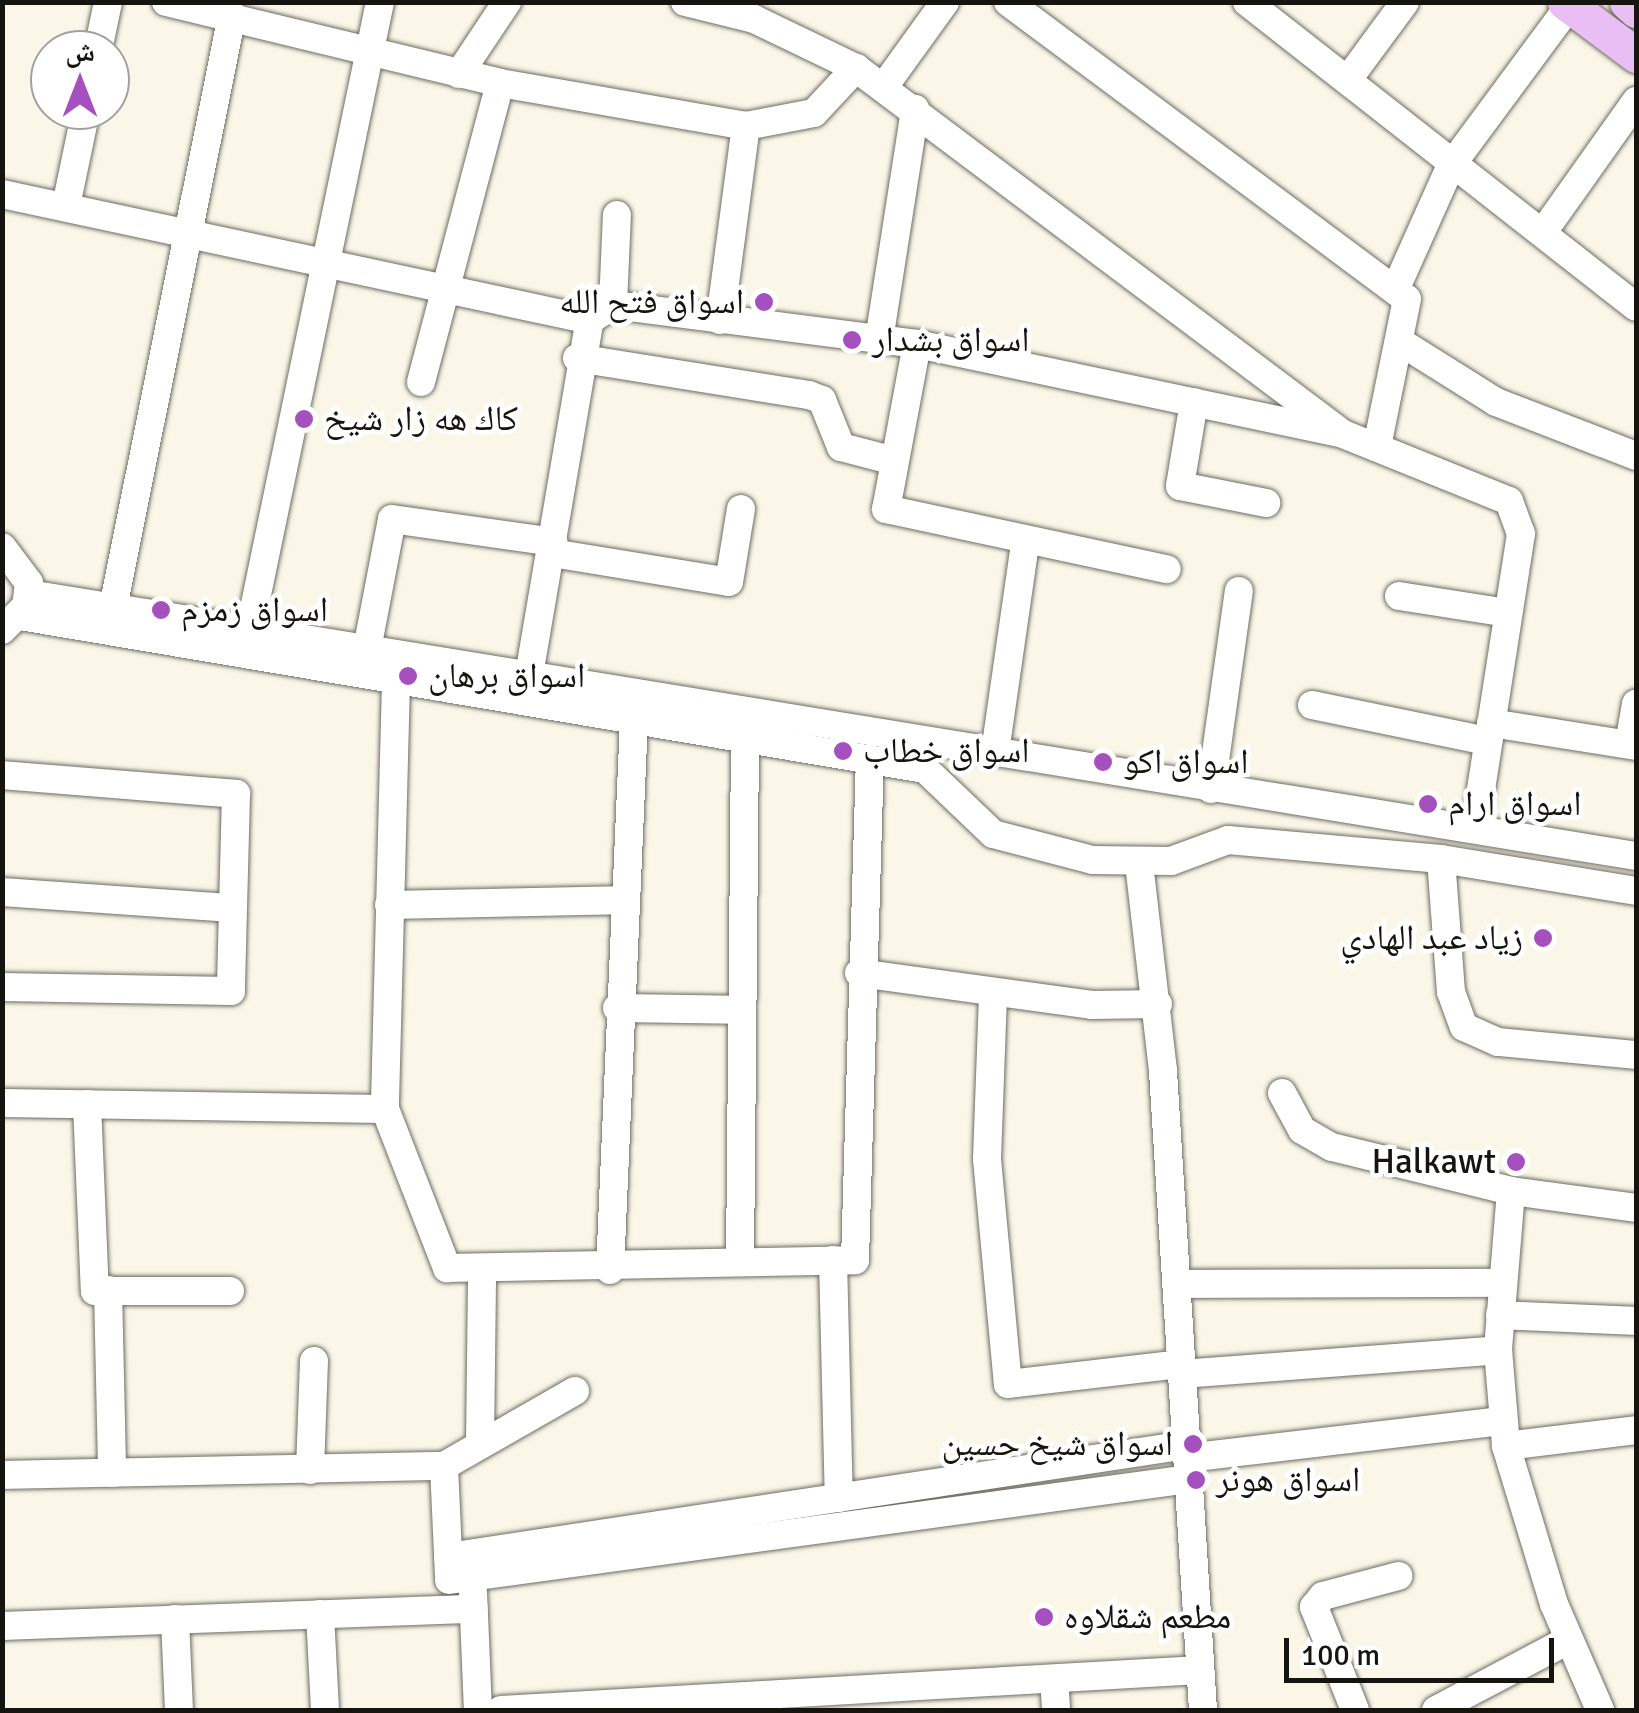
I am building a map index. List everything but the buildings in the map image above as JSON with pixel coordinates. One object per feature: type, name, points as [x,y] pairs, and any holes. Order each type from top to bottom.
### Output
[{"type":"main road","points":[[1627,2],[1636,10]]},
{"type":"main road","points":[[1567,4],[1636,55]]},
{"type":"street","points":[[102,30],[108,2]]},
{"type":"street","points":[[249,633],[322,260],[380,2]]},
{"type":"street","points":[[459,74],[507,2]]},
{"type":"street","points":[[685,2],[754,19],[856,68],[1343,434]]},
{"type":"street","points":[[882,88],[946,2]]},
{"type":"street","points":[[1008,2],[1396,288],[1410,316],[1377,447]]},
{"type":"street","points":[[1248,2],[1349,78],[1450,166],[1543,232],[1636,307]]},
{"type":"street","points":[[1349,78],[1405,2]]},
{"type":"street","points":[[184,4],[370,47],[500,83],[746,126],[814,113],[856,68]]},
{"type":"street","points":[[1396,288],[1450,166],[1567,4]]},
{"type":"street","points":[[112,608],[232,15]]},
{"type":"street","points":[[421,382],[443,284],[500,83]]},
{"type":"street","points":[[1543,232],[1636,101]]},
{"type":"street","points":[[879,340],[915,109]]},
{"type":"street","points":[[720,320],[746,126]]},
{"type":"street","points":[[66,206],[82,130]]},
{"type":"street","points":[[2,194],[602,313],[720,320],[917,344],[1343,434],[1377,447],[1518,510],[1508,613],[1476,828]]},
{"type":"street","points":[[529,675],[553,547],[577,358],[602,313],[617,215]]},
{"type":"street","points":[[1402,343],[1496,402],[1636,456]]},
{"type":"street","points":[[917,344],[891,460],[890,512],[1024,543],[1167,569]]},
{"type":"street","points":[[577,358],[808,395],[822,400],[841,446],[891,460]]},
{"type":"street","points":[[1194,402],[1180,486],[1266,503]]},
{"type":"street","points":[[367,649],[392,519],[729,582],[741,509]]},
{"type":"street","points":[[995,752],[1024,543]]},
{"type":"street","points":[[2,547],[21,562],[17,614]]},
{"type":"street","points":[[1228,840],[1222,792],[1240,591]]},
{"type":"street","points":[[1399,596],[1508,613]]},
{"type":"street","points":[[17,614],[112,608],[1222,792],[1476,828],[1636,856]]},
{"type":"street","points":[[17,614],[396,682],[870,760],[946,781],[994,834],[1139,863],[1228,840],[1441,859],[1636,892]]},
{"type":"street","points":[[396,682],[386,1109],[447,1268],[610,1270],[855,1260],[858,974],[870,760]]},
{"type":"street","points":[[1312,705],[1490,732],[1632,745],[1636,704]]},
{"type":"street","points":[[610,1270],[619,900],[634,721]]},
{"type":"street","points":[[740,1262],[738,1010],[746,739]]},
{"type":"street","points":[[946,781],[953,745]]},
{"type":"street","points":[[2,775],[236,794],[231,991],[2,987]]},
{"type":"street","points":[[1441,859],[1451,992],[1464,1027],[1498,1042],[1636,1054]]},
{"type":"street","points":[[1139,863],[1158,1004],[1202,1710]]},
{"type":"street","points":[[2,892],[232,908]]},
{"type":"street","points":[[389,905],[619,900]]},
{"type":"street","points":[[858,974],[993,995],[1158,1004]]},
{"type":"street","points":[[993,995],[987,1159],[1008,1384],[1498,1350]]},
{"type":"street","points":[[616,1008],[738,1010]]},
{"type":"street","points":[[1282,1093],[1314,1140],[1511,1191],[1636,1208]]},
{"type":"street","points":[[2,1103],[386,1109]]},
{"type":"street","points":[[87,1104],[95,1291],[230,1291]]},
{"type":"street","points":[[1511,1191],[1498,1350],[1504,1434],[1568,1640],[1600,1710]]},
{"type":"street","points":[[833,1260],[839,1498]]},
{"type":"street","points":[[480,1444],[482,1268]]},
{"type":"street","points":[[1176,1284],[1502,1284]]},
{"type":"street","points":[[108,1290],[112,1473]]},
{"type":"street","points":[[1500,1316],[1636,1321]]},
{"type":"street","points":[[310,1470],[314,1361]]},
{"type":"street","points":[[2,1475],[444,1466],[575,1391]]},
{"type":"street","points":[[456,1571],[839,1498],[1187,1461],[1504,1434],[1636,1430]]},
{"type":"street","points":[[456,1571],[1187,1461]]},
{"type":"street","points":[[444,1466],[478,1710]]},
{"type":"street","points":[[1355,1710],[1314,1607],[1323,1596],[1398,1576]]},
{"type":"street","points":[[2,1626],[462,1609]]},
{"type":"street","points":[[320,1614],[325,1710]]},
{"type":"street","points":[[175,1619],[179,1710]]},
{"type":"street","points":[[1436,1710],[1568,1640]]},
{"type":"street","points":[[501,1710],[623,1707],[1200,1670]]},
{"type":"street","points":[[1054,1678],[1056,1710]]},
{"type":"place","name":"اسواق فتح الله","points":[[764,302]]},
{"type":"place","name":"اسواق بشدار","points":[[852,340]]},
{"type":"place","name":"كاك هه زار شيخ","points":[[304,419]]},
{"type":"place","name":"اسواق زمزم","points":[[161,610]]},
{"type":"place","name":"اسواق برهان","points":[[408,676]]},
{"type":"place","name":"اسواق خطاب","points":[[843,751]]},
{"type":"place","name":"اسواق اكو","points":[[1103,762]]},
{"type":"place","name":"اسواق ارام","points":[[1428,804]]},
{"type":"place","name":"زياد عبد الهادي","points":[[1543,938]]},
{"type":"place","name":"Halkawt","points":[[1516,1162]]},
{"type":"place","name":"اسواق شيخ حسين","points":[[1193,1444]]},
{"type":"place","name":"اسواق هونر","points":[[1196,1480]]},
{"type":"place","name":"مطعم شقلاوه","points":[[1044,1617]]}]
